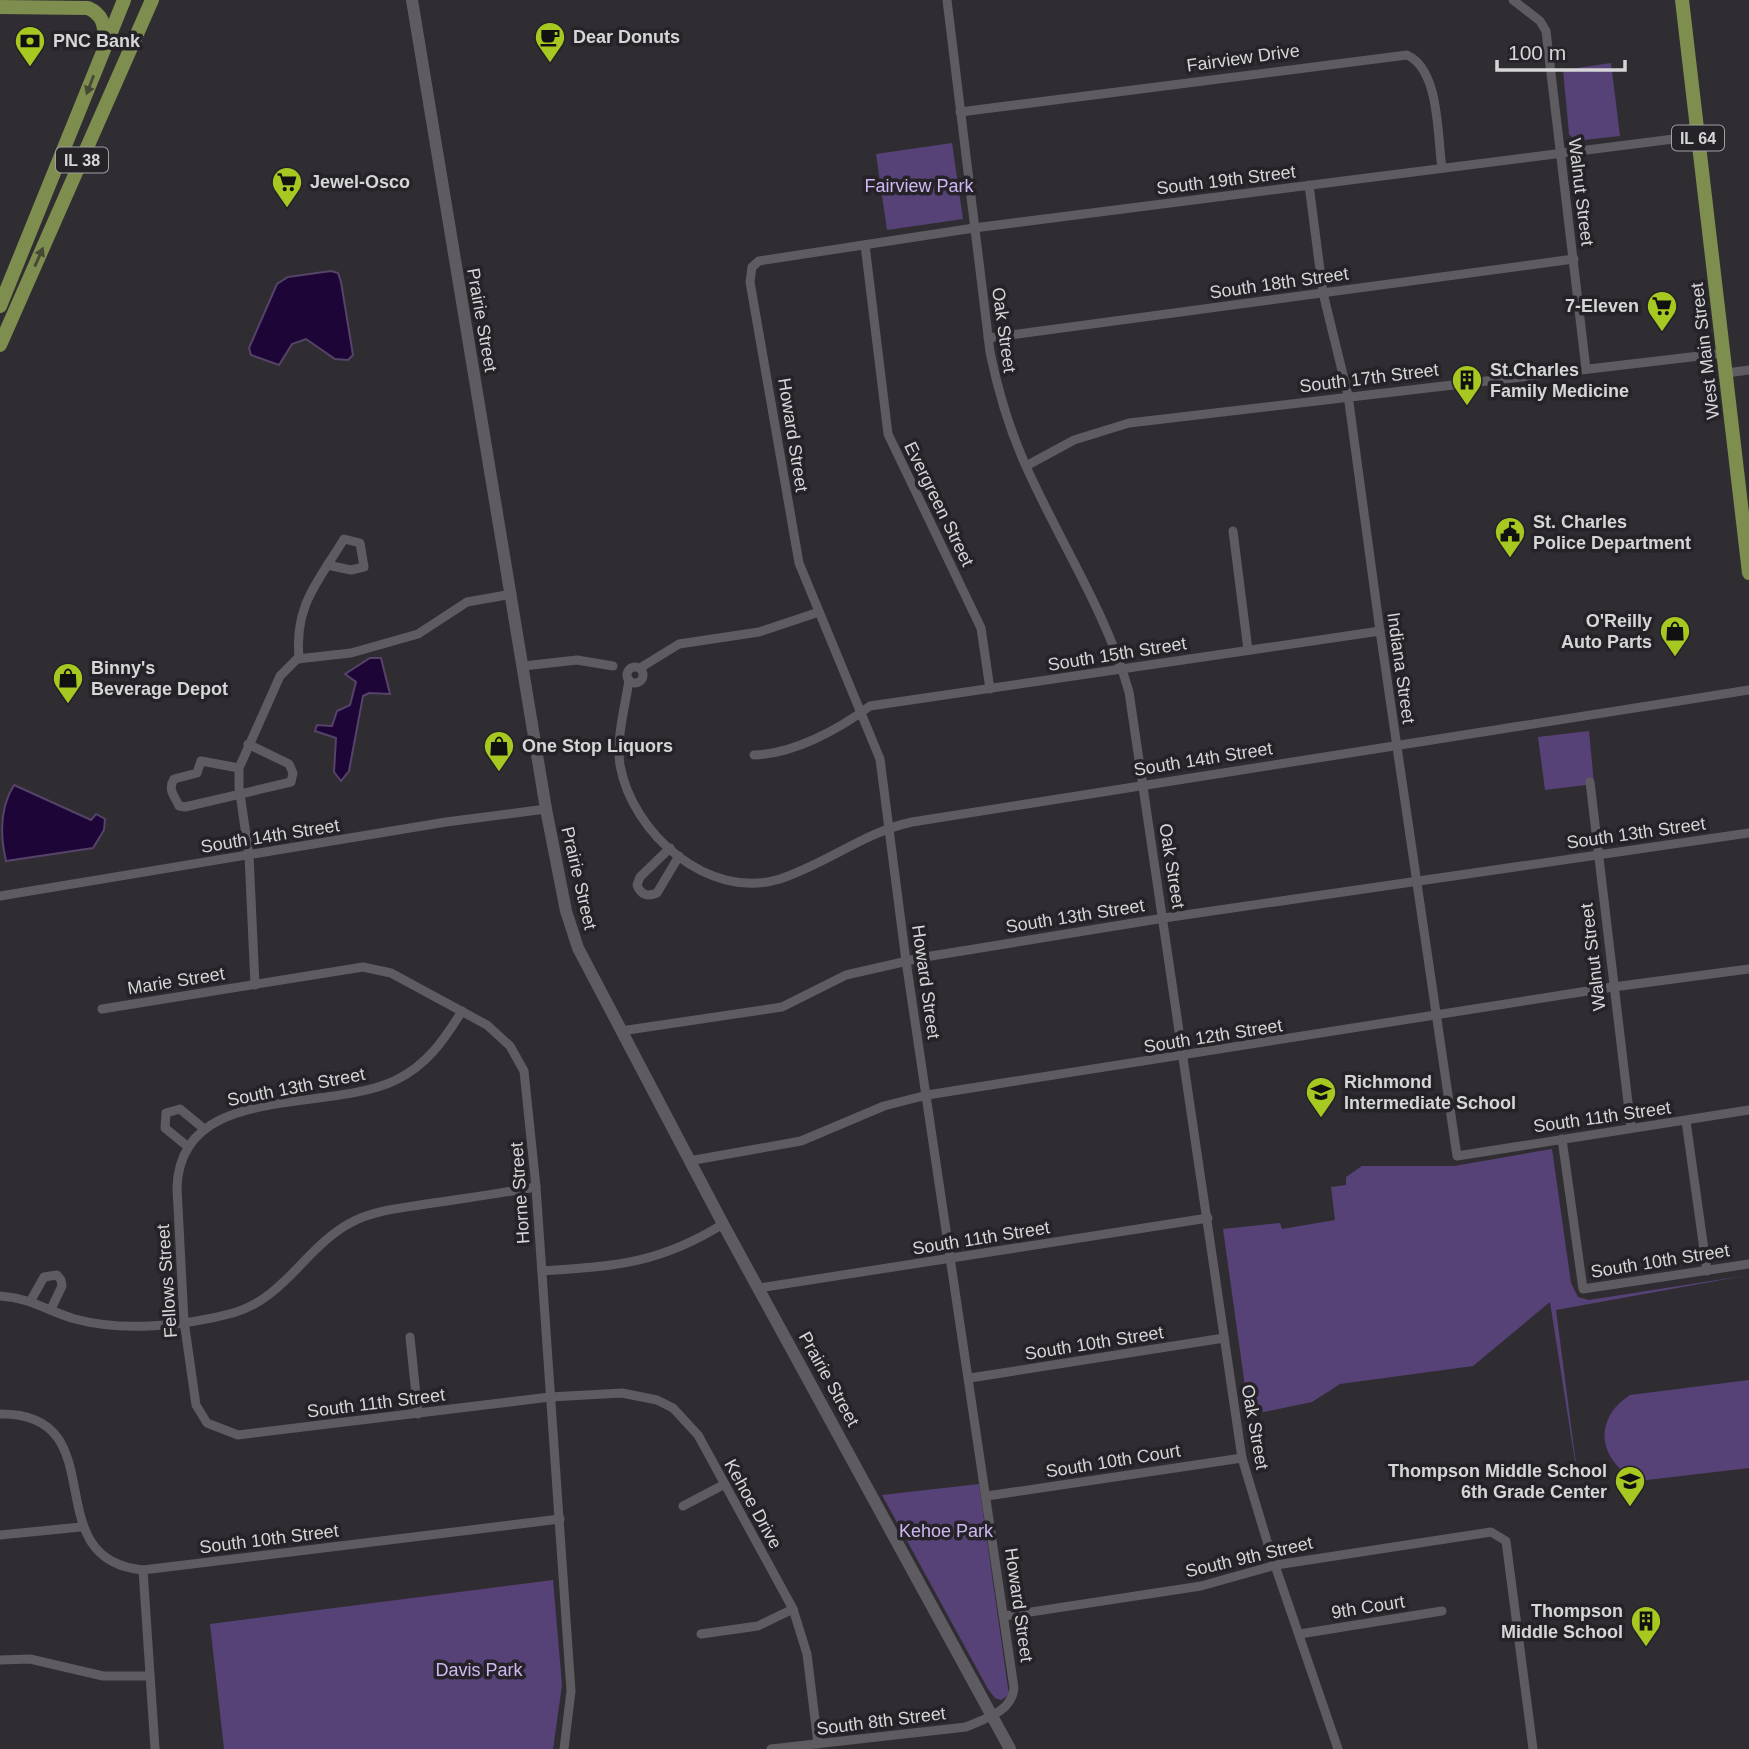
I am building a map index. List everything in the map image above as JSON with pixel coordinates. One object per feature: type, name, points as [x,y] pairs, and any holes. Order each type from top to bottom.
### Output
[{"type":"main road","points":[[0,5],[47,0]]},
{"type":"main road","name":"IL 38","points":[[0,306],[124,0]]},
{"type":"main road","name":"IL 38","points":[[0,345],[152,0]]},
{"type":"main road","name":"West Main Street","points":[[1682,0],[1749,573]]},
{"type":"main road","points":[[0,5],[88,8],[98,12],[103,20],[106,44]]},
{"type":"street","name":"Prairie Street","points":[[412,0],[546,809],[573,935],[689,1161],[1010,1749]]},
{"type":"street","name":"Oak Street","points":[[947,0],[988,338],[1000,398],[1026,466],[1101,618],[1122,670],[1144,784],[1242,1458],[1338,1749]]},
{"type":"street","name":"Walnut Street","points":[[1513,0],[1540,21],[1548,39],[1586,369]]},
{"type":"street","name":"Fairview Drive","points":[[960,112],[1397,54],[1416,59],[1427,73],[1442,168]]},
{"type":"street","name":"South 19th Street","points":[[759,261],[974,228],[1698,136]]},
{"type":"street","name":"Indiana Street","points":[[1309,185],[1322,293],[1348,396],[1380,631],[1459,1156]]},
{"type":"street","name":"Evergreen Street","points":[[865,245],[888,434],[981,628],[990,689]]},
{"type":"street","name":"South 18th Street","points":[[988,338],[1574,259]]},
{"type":"street","name":"Howard Street","points":[[759,261],[752,267],[750,282],[799,563],[880,759],[891,826],[906,961],[1005,1616],[1013,1698],[992,1716]]},
{"type":"street","name":"South 17th Street","points":[[1026,466],[1074,440],[1129,423],[1725,353]]},
{"type":"street","points":[[1727,373],[1749,370]]},
{"type":"street","points":[[1233,531],[1248,650]]},
{"type":"street","points":[[299,659],[298,625],[317,579],[344,538],[360,543],[364,567],[351,570],[327,565]]},
{"type":"street","points":[[255,985],[249,855],[239,792],[239,768],[280,676],[290,663],[299,659],[351,653],[418,634],[467,602],[512,594]]},
{"type":"street","points":[[613,666],[628,678],[639,674],[660,656],[690,641],[759,632],[819,612]]},
{"type":"street","name":"South 15th Street","points":[[754,755],[777,755],[862,713],[870,706],[1380,631]]},
{"type":"street","points":[[523,666],[577,660],[639,674]]},
{"type":"street","name":"South 14th Street","points":[[626,701],[639,674]]},
{"type":"street","name":"South 14th Street","points":[[628,678],[618,751],[624,782],[638,813],[679,856],[712,876],[736,882],[763,882],[794,873],[891,826],[1749,690]]},
{"type":"street","points":[[239,768],[201,761],[197,774],[174,779],[171,784],[172,795],[179,806],[185,807],[239,792],[291,782],[293,774],[289,764],[248,744]]},
{"type":"street","name":"Walnut Street","points":[[1590,782],[1631,1128]]},
{"type":"street","name":"South 14th Street","points":[[0,896],[446,822],[546,809]]},
{"type":"street","name":"South 13th Street","points":[[621,1031],[782,1007],[846,975],[906,961],[1164,918],[1749,833]]},
{"type":"street","points":[[670,848],[640,877],[637,884],[640,892],[645,895],[657,893],[679,856]]},
{"type":"street","name":"Horne Street","points":[[255,985],[363,967],[391,973],[500,1035],[524,1071],[536,1187],[571,1691],[564,1749]]},
{"type":"street","name":"South 12th Street","points":[[689,1161],[801,1141],[884,1106],[928,1096],[1613,987],[1749,969]]},
{"type":"street","name":"Marie Street","points":[[102,1009],[255,985]]},
{"type":"street","name":"South 13th Street","points":[[191,1142],[203,1128],[234,1113],[358,1093],[397,1080],[440,1045],[462,1011]]},
{"type":"street","points":[[191,1142],[165,1128],[166,1113],[180,1109],[203,1128]]},
{"type":"street","name":"South 11th Street","points":[[1459,1156],[1749,1110]]},
{"type":"street","points":[[1686,1121],[1707,1271]]},
{"type":"street","name":"South 10th Street","points":[[1562,1139],[1583,1289],[1749,1264]]},
{"type":"street","name":"Fellows Street","points":[[191,1142],[177,1172],[184,1321],[196,1405],[207,1423]]},
{"type":"street","points":[[0,1296],[31,1300],[73,1318],[109,1326],[184,1321],[234,1313],[264,1300],[281,1287],[324,1240],[355,1220],[389,1210],[536,1187]]},
{"type":"street","name":"South 11th Street","points":[[759,1288],[1208,1218]]},
{"type":"street","points":[[542,1271],[640,1262],[677,1249],[723,1224]]},
{"type":"street","points":[[31,1300],[44,1277],[57,1275],[61,1286],[51,1309]]},
{"type":"street","points":[[410,1337],[418,1414]]},
{"type":"street","name":"South 10th Street","points":[[970,1378],[1224,1338]]},
{"type":"street","name":"Kehoe Drive","points":[[550,1397],[622,1393],[657,1400],[686,1419],[793,1609],[807,1654],[818,1744]]},
{"type":"street","name":"South 11th Street","points":[[207,1423],[238,1435],[550,1397]]},
{"type":"street","points":[[0,1414],[31,1420],[57,1437],[68,1455],[74,1473],[81,1527],[0,1535]]},
{"type":"street","name":"South 10th Court","points":[[987,1496],[1242,1458]]},
{"type":"street","points":[[683,1506],[725,1484]]},
{"type":"street","name":"South 10th Street","points":[[81,1527],[106,1558],[129,1569],[143,1570],[559,1518]]},
{"type":"street","name":"South 9th Street","points":[[1005,1616],[1201,1586],[1276,1565],[1491,1532],[1506,1541],[1530,1748]]},
{"type":"street","points":[[143,1570],[155,1749]]},
{"type":"street","points":[[701,1634],[758,1626],[793,1609]]},
{"type":"street","name":"9th Court","points":[[1300,1634],[1442,1611]]},
{"type":"street","points":[[0,1660],[30,1659],[103,1676],[150,1676]]},
{"type":"street","name":"South 8th Street","points":[[771,1749],[966,1727],[992,1716]]},
{"type":"street","points":[[888,1736],[889,1749]]},
{"type":"green space","points":[[1611,63],[1620,136],[1575,141],[1569,134],[1563,70]]},
{"type":"green space","name":"Fairview Park","points":[[952,143],[963,219],[887,230],[876,154]]},
{"type":"green space","points":[[1589,731],[1594,784],[1545,790],[1538,737]]},
{"type":"green space","points":[[1552,1149],[1571,1283],[1578,1297],[1589,1300],[1749,1275],[1556,1310],[1579,1487],[1550,1302],[1473,1366],[1340,1384],[1312,1402],[1249,1415],[1223,1229],[1280,1223],[1282,1229],[1335,1220],[1331,1187],[1346,1185],[1346,1177],[1362,1166],[1454,1166]]},
{"type":"green space","points":[[1749,1380],[1749,1468],[1639,1481],[1615,1463],[1608,1452],[1605,1428],[1609,1416],[1630,1395]]},
{"type":"green space","name":"Kehoe Park","points":[[979,1484],[1009,1695],[1001,1700],[995,1698],[988,1689],[882,1495]]},
{"type":"green space","name":"Davis Park","points":[[553,1580],[562,1685],[553,1749],[224,1749],[210,1624]]},
{"type":"shaded area","points":[[331,271],[338,273],[341,282],[353,355],[348,360],[335,359],[306,339],[292,344],[279,365],[251,355],[249,348],[277,284],[288,277]]},
{"type":"shaded area","points":[[370,658],[381,658],[390,694],[369,693],[363,696],[349,771],[341,781],[334,772],[336,738],[315,731],[317,725],[332,726],[337,711],[350,705],[356,682],[345,674]]},
{"type":"shaded area","points":[[14,785],[91,820],[96,814],[105,819],[104,830],[93,848],[6,861],[2,822],[6,802]]},
{"type":"place","name":"Dear Donuts","points":[[550,64]]},
{"type":"place","name":"PNC Bank","points":[[30,68]]},
{"type":"place","name":"Jewel-Osco","points":[[287,209]]},
{"type":"place","name":"7-Eleven","points":[[1662,333]]},
{"type":"place","name":"St.Charles Family Medicine","points":[[1467,407]]},
{"type":"place","name":"St. Charles Police Department","points":[[1510,559]]},
{"type":"place","name":"O'Reilly Auto Parts","points":[[1675,658]]},
{"type":"place","name":"Binny's Beverage Depot","points":[[68,705]]},
{"type":"place","name":"One Stop Liquors","points":[[499,773]]},
{"type":"place","name":"Richmond Intermediate School","points":[[1321,1119]]},
{"type":"place","name":"Thompson Middle School 6th Grade Center","points":[[1630,1508]]},
{"type":"place","name":"Thompson Middle School","points":[[1646,1648]]}]
